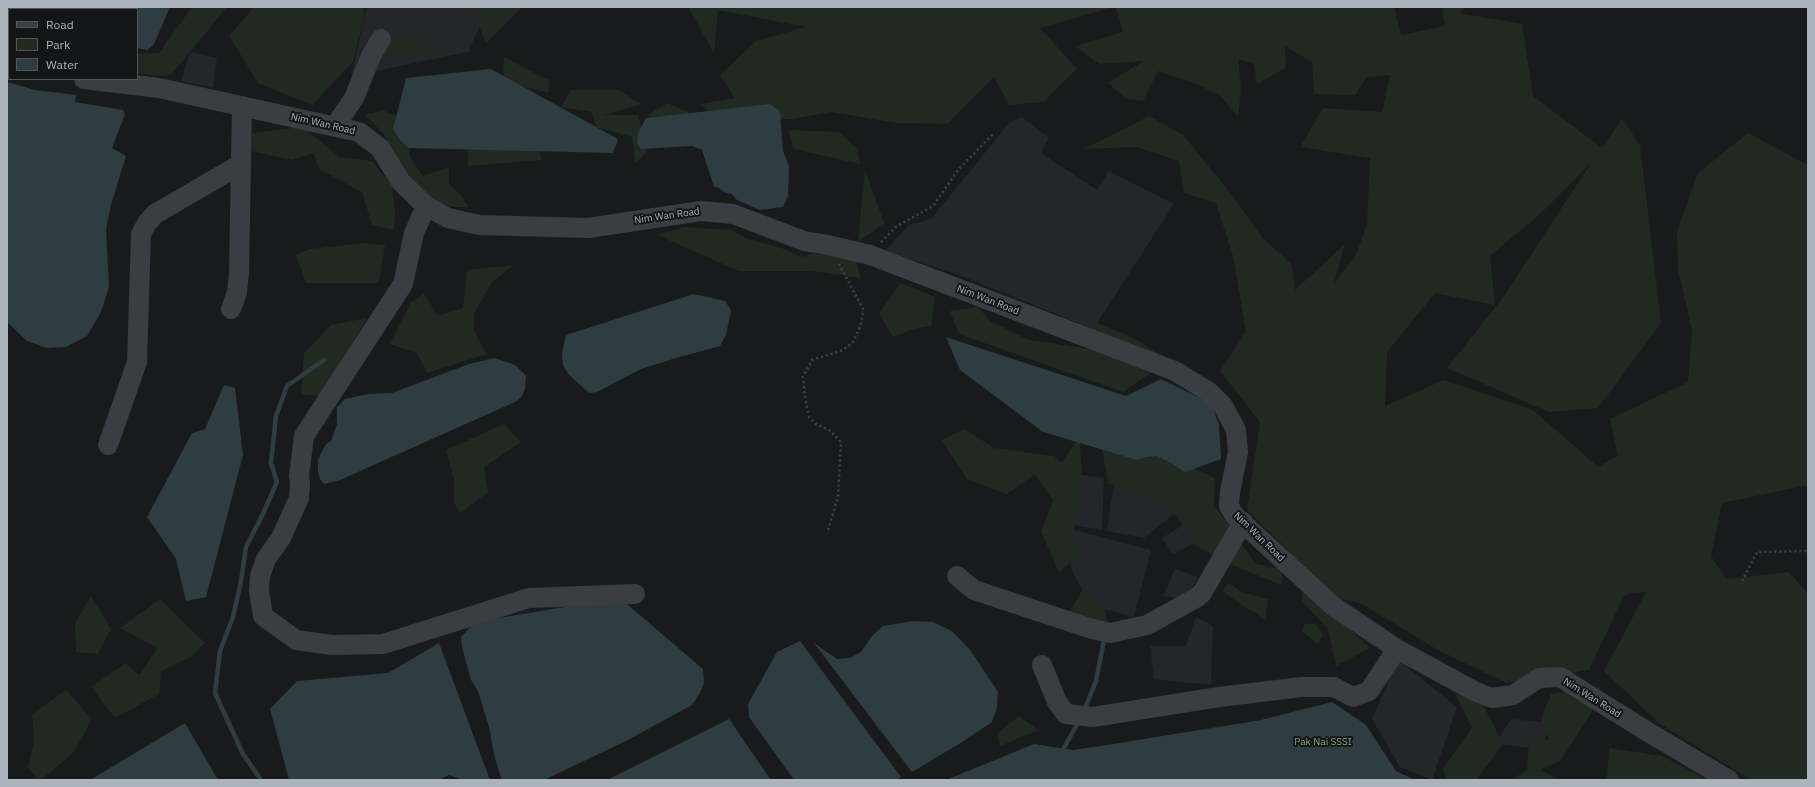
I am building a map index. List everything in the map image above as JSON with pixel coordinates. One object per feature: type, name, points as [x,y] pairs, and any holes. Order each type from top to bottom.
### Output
[{"type":"street","points":[[335,126],[354,98],[371,56],[381,39]]},
{"type":"street","name":"Nim Wan Road","points":[[92,80],[159,88],[359,132],[369,138],[380,148],[401,182],[426,206],[448,218],[479,225],[588,228],[701,211],[732,214],[804,241],[828,244],[870,255],[1175,371],[1209,392],[1223,406],[1236,430],[1238,452],[1230,492],[1229,506],[1234,515],[1333,606],[1398,648],[1474,691],[1492,698],[1513,695],[1539,678],[1560,678],[1729,780]]},
{"type":"street","points":[[231,309],[237,292],[239,273],[242,106]]},
{"type":"street","points":[[108,445],[137,362],[141,234],[146,223],[155,214],[241,164]]},
{"type":"street","points":[[426,206],[414,233],[403,284],[304,436],[299,498],[281,538],[266,559],[260,576],[259,591],[263,616],[296,640],[332,645],[383,644],[529,598],[635,594]]},
{"type":"street","points":[[957,576],[974,590],[1089,628],[1110,633],[1147,624],[1196,598],[1202,593],[1243,522]]},
{"type":"street","points":[[1042,665],[1057,702],[1066,714],[1093,717],[1219,697],[1302,687],[1334,687],[1353,697],[1369,691],[1398,648]]},
{"type":"path","points":[[870,255],[886,236],[898,226],[933,206],[958,170],[994,133]]},
{"type":"path","points":[[828,244],[863,309],[861,325],[853,342],[843,350],[812,360],[803,377],[809,417],[816,424],[829,430],[841,442],[838,497],[828,530]]},
{"type":"path","points":[[1742,581],[1757,552],[1806,551],[1808,554]]},
{"type":"shaded area","points":[[367,7],[489,7],[468,52],[351,76]]},
{"type":"shaded area","points":[[190,52],[217,58],[213,88],[181,81]]},
{"type":"shaded area","points":[[1022,117],[1049,138],[1041,153],[1097,190],[1109,171],[1174,204],[1093,329],[959,275],[885,251],[909,225],[931,219],[1010,122]]},
{"type":"shaded area","points":[[1075,474],[1104,478],[1102,530],[1069,524]]},
{"type":"shaded area","points":[[1115,475],[1179,510],[1144,538],[1107,531]]},
{"type":"shaded area","points":[[1193,519],[1204,538],[1173,554],[1162,538]]},
{"type":"shaded area","points":[[1063,527],[1151,550],[1134,617],[1100,608],[1087,597],[1074,575],[1067,554]]},
{"type":"shaded area","points":[[1175,569],[1198,577],[1185,600],[1163,596]]},
{"type":"shaded area","points":[[1196,617],[1213,626],[1211,685],[1154,679],[1150,646],[1186,646]]},
{"type":"shaded area","points":[[1398,660],[1457,707],[1432,780],[1400,767],[1372,719]]},
{"type":"shaded area","points":[[1511,719],[1550,723],[1542,749],[1495,744]]},
{"type":"green space","points":[[192,7],[227,7],[171,75],[154,76],[138,73],[138,54],[159,53]]},
{"type":"green space","points":[[254,7],[364,7],[364,18],[353,62],[312,105],[258,83],[229,36]]},
{"type":"green space","points":[[472,7],[522,7],[486,43]]},
{"type":"green space","points":[[688,7],[1113,7],[1040,28],[1077,69],[1043,102],[1009,105],[994,77],[947,124],[897,123],[831,112],[792,119],[721,121],[700,104],[735,98],[720,75],[756,41],[806,27],[718,10],[714,53]]},
{"type":"green space","points":[[1116,7],[1394,7],[1401,35],[1445,26],[1442,7],[1466,7],[1459,13],[1522,24],[1533,96],[1602,148],[1622,119],[1640,145],[1661,323],[1598,408],[1549,412],[1447,368],[1502,299],[1591,163],[1540,214],[1490,256],[1495,305],[1435,293],[1387,352],[1385,406],[1444,380],[1533,410],[1598,467],[1618,456],[1610,419],[1688,382],[1692,331],[1678,269],[1677,231],[1698,173],[1748,133],[1808,165],[1808,485],[1722,503],[1711,556],[1726,579],[1789,572],[1808,594],[1808,780],[1751,780],[1659,723],[1604,671],[1646,592],[1630,593],[1624,596],[1589,670],[1506,683],[1436,649],[1361,603],[1338,598],[1290,571],[1290,552],[1247,510],[1260,422],[1220,371],[1246,332],[1233,256],[1216,203],[1184,193],[1179,161],[1137,147],[1084,149],[1149,116],[1183,135],[1228,190],[1262,237],[1292,265],[1295,290],[1345,244],[1334,283],[1355,257],[1367,225],[1370,158],[1300,147],[1323,108],[1382,112],[1390,75],[1367,77],[1355,95],[1314,94],[1312,62],[1285,46],[1286,68],[1257,84],[1254,64],[1238,59],[1241,87],[1238,117],[1220,96],[1199,85],[1158,71],[1143,101],[1126,99],[1108,83],[1144,61],[1099,64],[1075,46],[1123,32]]},
{"type":"green space","points":[[407,34],[442,58],[387,54],[383,52],[388,40]]},
{"type":"green space","points":[[504,57],[550,81],[548,93],[506,81],[503,71]]},
{"type":"green space","points":[[571,90],[618,90],[642,104],[604,115],[638,115],[648,150],[635,164],[632,137],[596,127],[592,112],[561,107]]},
{"type":"green space","points":[[667,103],[696,115],[681,138],[648,115]]},
{"type":"green space","points":[[383,110],[406,121],[410,157],[423,176],[449,167],[449,184],[462,196],[468,207],[452,207],[411,196],[384,134],[365,115]]},
{"type":"green space","points":[[302,127],[340,157],[372,161],[392,186],[395,213],[394,230],[372,225],[362,192],[319,169],[314,153],[292,160],[252,151],[252,133]]},
{"type":"green space","points":[[789,130],[839,132],[857,149],[860,164],[793,149]]},
{"type":"green space","points":[[468,147],[538,148],[542,160],[468,166]]},
{"type":"green space","points":[[865,169],[884,223],[858,242]]},
{"type":"green space","points":[[684,227],[731,230],[748,239],[784,249],[803,257],[813,253],[855,258],[861,278],[812,271],[739,271],[657,235]]},
{"type":"green space","points":[[364,243],[385,245],[379,283],[306,283],[296,255],[310,249]]},
{"type":"green space","points":[[514,265],[492,282],[474,313],[474,332],[487,354],[427,373],[417,353],[390,344],[411,302],[424,294],[438,316],[463,308],[467,270]]},
{"type":"green space","points":[[901,283],[935,297],[931,326],[913,329],[893,337],[879,313]]},
{"type":"green space","points":[[978,307],[990,321],[1029,340],[1091,349],[1093,321],[1136,339],[1169,361],[1123,392],[959,334],[950,311]]},
{"type":"green space","points":[[367,318],[321,396],[301,394],[304,353],[331,325]]},
{"type":"green space","points":[[504,424],[521,442],[484,467],[488,492],[460,513],[454,502],[454,479],[446,450]]},
{"type":"green space","points":[[965,429],[994,448],[1054,456],[1061,463],[1079,438],[1082,469],[1073,530],[1079,553],[1059,573],[1041,531],[1053,500],[1035,474],[1007,494],[968,480],[941,440]]},
{"type":"green space","points":[[1101,444],[1147,447],[1215,478],[1214,505],[1256,564],[1282,569],[1282,585],[1239,568],[1197,547],[1169,505],[1108,483]]},
{"type":"green space","points":[[1229,583],[1241,592],[1268,599],[1265,619],[1222,591]]},
{"type":"green space","points":[[1303,586],[1370,648],[1336,666],[1328,629],[1302,601]]},
{"type":"green space","points":[[1083,589],[1105,607],[1107,623],[1084,620],[1070,611]]},
{"type":"green space","points":[[91,596],[111,629],[98,654],[76,652],[75,623]]},
{"type":"green space","points":[[160,599],[205,643],[191,657],[161,671],[159,694],[115,718],[91,687],[126,663],[139,675],[158,648],[120,628]]},
{"type":"green space","points":[[1315,623],[1323,635],[1318,644],[1302,632],[1305,624]]},
{"type":"green space","points":[[1601,687],[1591,713],[1561,760],[1541,770],[1560,780],[1511,780],[1527,770],[1529,743],[1549,739],[1541,719],[1551,694]]},
{"type":"green space","points":[[66,690],[92,719],[74,752],[41,780],[38,780],[28,768],[34,740],[32,714]]},
{"type":"green space","points":[[1455,693],[1483,705],[1503,744],[1476,780],[1446,780],[1443,769],[1472,728]]},
{"type":"green space","points":[[1019,716],[1038,730],[1000,746],[997,733]]},
{"type":"green space","points":[[1609,748],[1662,756],[1708,780],[1607,780]]},
{"type":"water","points":[[7,7],[170,7],[154,44],[147,50],[138,48],[138,8],[8,8],[7,31]]},
{"type":"water","points":[[491,69],[618,139],[613,153],[409,148],[401,141],[393,129],[406,78]]},
{"type":"water","points":[[7,82],[35,90],[76,95],[75,102],[123,110],[125,114],[112,148],[126,156],[111,205],[106,229],[109,287],[101,312],[87,336],[66,347],[47,348],[27,341],[7,322]]},
{"type":"water","points":[[770,104],[780,111],[783,151],[789,166],[788,196],[783,207],[760,210],[737,200],[732,194],[725,193],[719,188],[714,187],[702,150],[692,146],[641,149],[637,142],[638,133],[646,118]]},
{"type":"water","points":[[694,294],[725,301],[731,310],[726,335],[720,346],[641,369],[597,392],[589,393],[569,375],[563,365],[562,354],[566,335]]},
{"type":"water","points":[[946,337],[1126,396],[1161,379],[1208,402],[1214,411],[1219,425],[1221,459],[1185,472],[1157,456],[1137,460],[1043,432],[960,370]]},
{"type":"water","points":[[495,358],[515,365],[526,376],[525,389],[522,396],[515,402],[340,480],[324,484],[320,479],[318,472],[318,459],[326,444],[331,441],[337,424],[337,407],[345,399],[368,394],[392,393],[469,364]]},
{"type":"water","points":[[224,385],[235,388],[243,455],[206,597],[186,601],[176,559],[147,517],[192,433],[205,429]]},
{"type":"water","points":[[606,600],[618,600],[628,605],[703,669],[704,683],[700,693],[692,705],[626,741],[544,780],[502,780],[495,759],[489,727],[478,691],[471,680],[462,647],[461,637],[472,625],[481,621]]},
{"type":"water","points":[[914,621],[933,622],[952,631],[971,651],[998,692],[997,707],[992,722],[912,772],[814,643],[837,659],[850,658],[861,652],[872,636],[883,626]]},
{"type":"water","points":[[800,641],[901,777],[896,780],[794,780],[749,717],[748,704],[777,652]]},
{"type":"water","points":[[439,643],[490,780],[463,780],[449,775],[438,780],[289,780],[270,709],[297,681],[388,673]]},
{"type":"water","name":"Pak Nai SSSI","points":[[1332,702],[1366,725],[1396,771],[1415,780],[946,780],[1034,744],[1073,750],[1261,720]]},
{"type":"water","points":[[729,719],[771,780],[607,780]]},
{"type":"water","points":[[185,723],[218,780],[90,780]]},
{"type":"waterway","points":[[261,780],[243,754],[215,693],[220,651],[233,617],[241,581],[246,547],[277,482],[271,463],[276,416],[287,386],[324,360]]},
{"type":"waterway","points":[[1084,711],[1096,681],[1104,640]]},
{"type":"waterway","points":[[1061,753],[1079,721]]}]
